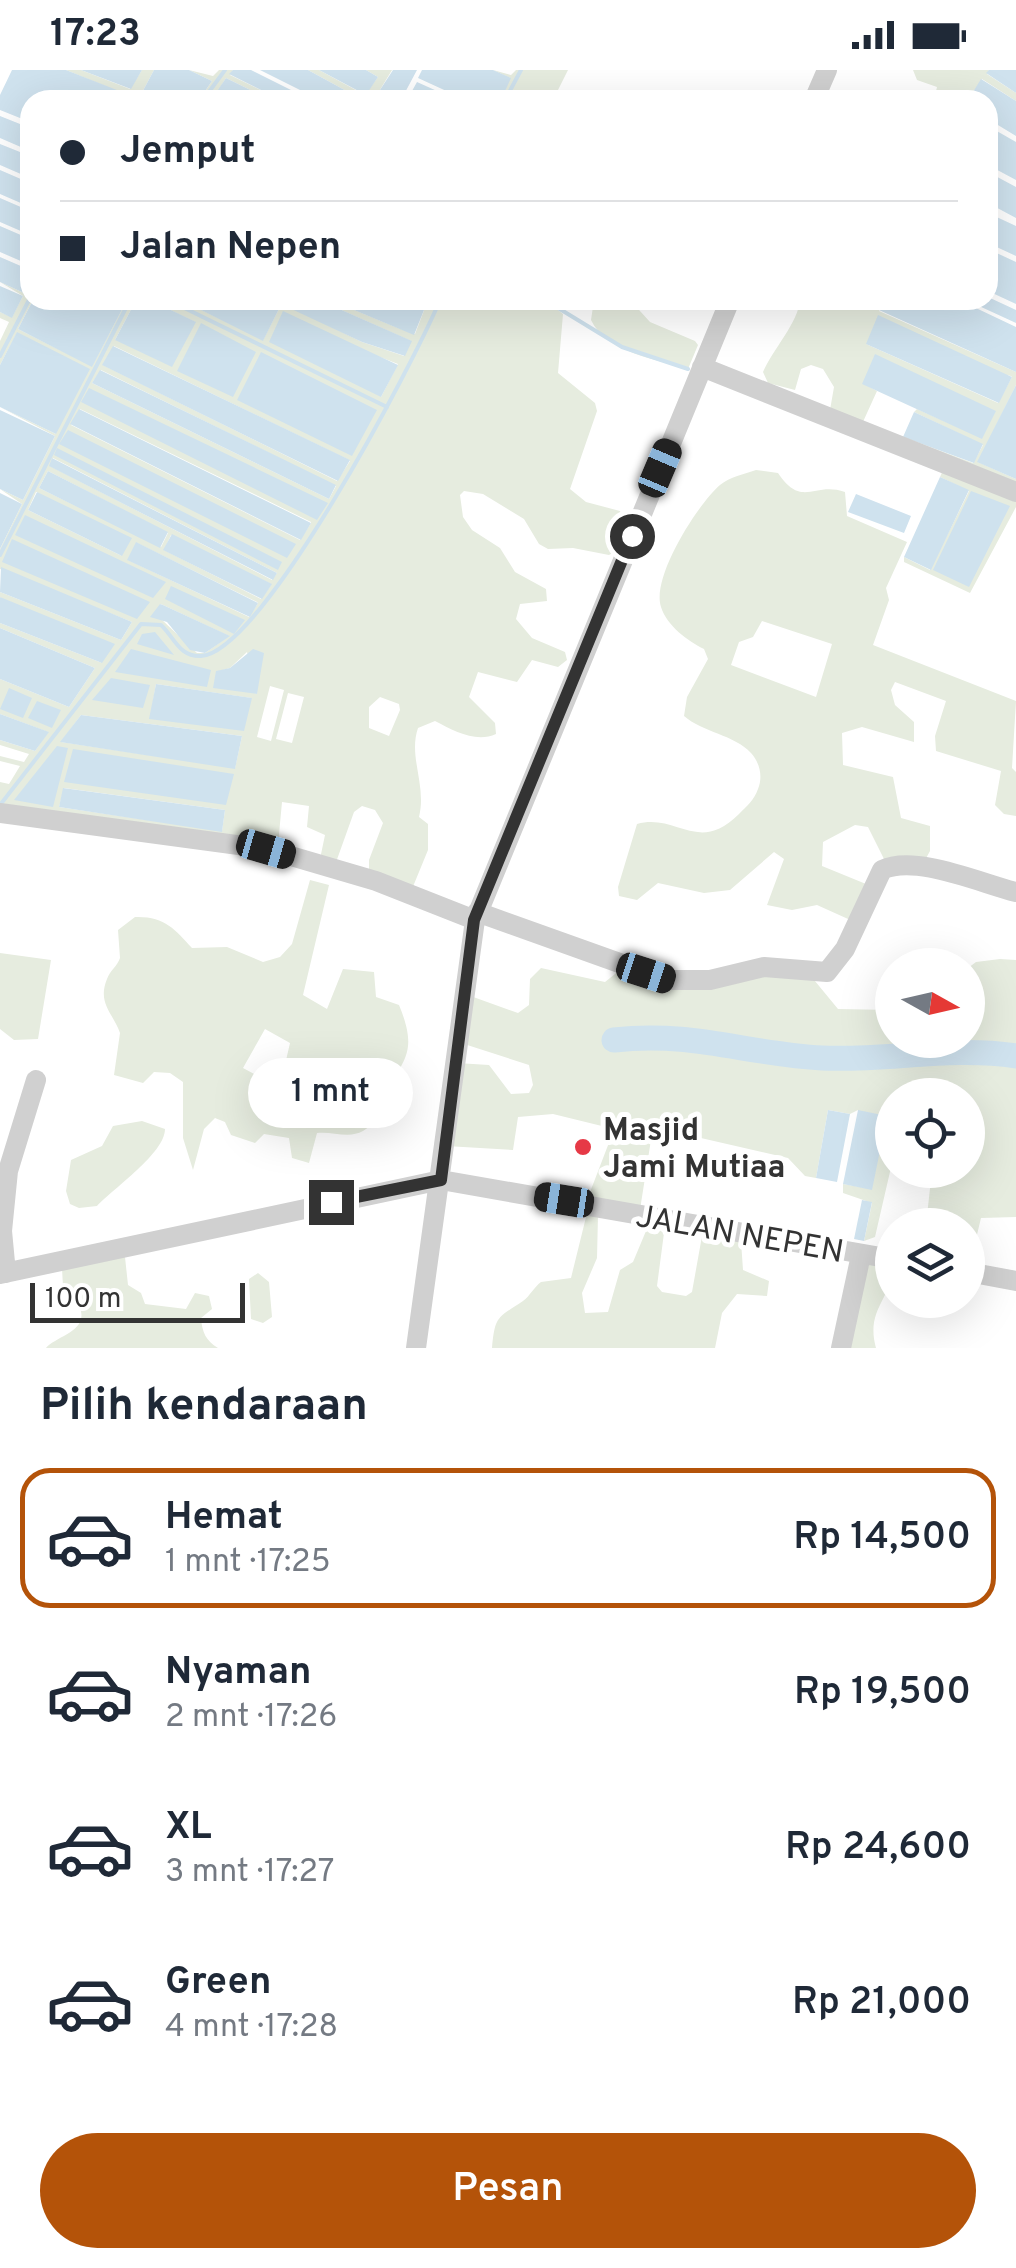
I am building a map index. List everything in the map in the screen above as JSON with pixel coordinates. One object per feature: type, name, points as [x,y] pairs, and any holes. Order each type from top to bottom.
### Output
[{"type":"street","points":[[416,1348],[476,916],[726,310]]},
{"type":"street","points":[[702,366],[1016,492]]},
{"type":"street","points":[[0,813],[254,846],[376,881],[625,966],[688,981],[764,967],[827,972],[845,949],[882,870],[888,866],[913,864],[1016,892]]},
{"type":"street","points":[[3,1274],[2,1231],[8,1171],[36,1080]]},
{"type":"street","name":"JALAN NEPEN","points":[[3,1274],[441,1180],[875,1257]]},
{"type":"street","points":[[841,1348],[861,1255]]},
{"type":"street","points":[[985,1275],[1016,1281]]},
{"type":"shaded area","points":[[66,70],[81,70],[130,89],[142,70],[154,70],[143,90],[115,90]]},
{"type":"shaded area","points":[[189,70],[213,76],[219,70],[233,70],[230,75],[261,90],[251,90],[226,78],[218,90],[206,90],[212,81]]},
{"type":"shaded area","points":[[308,70],[319,70],[356,90],[345,90]]},
{"type":"shaded area","points":[[366,70],[392,70],[380,90],[369,90],[378,77]]},
{"type":"shaded area","points":[[493,70],[511,75],[516,70],[568,70],[558,90],[505,90],[510,78]]},
{"type":"shaded area","points":[[913,70],[989,70],[987,74],[1016,93],[1016,101],[982,79],[975,90],[936,90],[917,80]]},
{"type":"shaded area","points":[[20,302],[20,310],[28,310],[18,329],[92,366],[122,310],[131,310],[115,340],[195,322],[170,310],[202,310],[263,340],[278,310],[296,310],[362,342],[404,356],[411,341],[341,310],[354,310],[415,334],[424,310],[558,310],[563,314],[558,373],[595,403],[597,411],[570,489],[586,502],[620,511],[626,525],[616,551],[609,555],[573,548],[548,549],[539,544],[524,519],[483,494],[464,491],[460,495],[463,517],[472,530],[500,548],[515,572],[546,589],[547,601],[520,604],[516,619],[532,638],[565,652],[567,660],[558,667],[532,660],[517,682],[478,672],[469,697],[495,723],[496,734],[473,736],[435,721],[418,728],[415,750],[421,794],[419,817],[428,824],[428,850],[412,889],[369,873],[369,860],[383,823],[375,810],[362,806],[354,812],[335,865],[320,859],[325,835],[307,827],[309,806],[282,802],[278,845],[0,813],[0,782],[9,784],[20,766],[0,761],[0,756],[24,762],[29,754],[0,745],[0,740],[35,751],[48,732],[0,714],[0,679],[69,707],[95,668],[0,628],[0,623],[102,663],[0,597],[0,592],[121,640],[132,622],[0,569],[0,549],[22,504],[0,489],[23,500],[55,436],[0,407],[56,434],[17,333],[0,365],[0,341],[9,322],[0,318],[0,312],[12,317]],"holes":[[[114,346],[350,461],[337,481],[103,365]],[[362,350],[398,364],[381,397]],[[101,370],[336,486],[329,499],[92,383]],[[80,409],[311,522],[300,540],[71,425]],[[52,459],[277,573],[272,580],[50,466]],[[48,471],[168,533],[161,547],[39,488]],[[36,492],[122,556],[28,510]],[[171,535],[271,584],[261,599],[164,550]],[[137,543],[258,603],[249,617],[128,560]],[[160,604],[229,636],[205,653],[197,653],[160,618]],[[247,652],[257,694],[216,672],[230,668]],[[156,684],[252,699],[150,719]],[[270,686],[284,690],[271,741],[257,737]],[[288,693],[304,697],[292,743],[276,739]],[[380,697],[399,704],[389,736],[369,728],[369,707]],[[81,715],[242,736],[235,768],[61,742]],[[64,788],[225,810],[222,831],[59,807]]]},
{"type":"shaded area","points":[[592,310],[639,310],[650,322],[698,345],[688,369],[620,347],[598,331],[591,320]]},
{"type":"shaded area","points":[[798,310],[879,310],[1016,372],[1016,385],[978,462],[1016,479],[1016,507],[970,593],[904,562],[904,557],[930,570],[969,491],[940,477],[945,466],[903,437],[973,463],[983,445],[914,412],[917,409],[982,438],[862,383],[877,391],[862,424],[830,410],[834,387],[823,369],[811,365],[801,369],[795,390],[768,383],[763,372]],"holes":[[[866,344],[1011,376],[998,403]]]},
{"type":"shaded area","points":[[756,470],[778,473],[786,484],[802,492],[845,492],[847,516],[907,542],[886,588],[889,600],[873,645],[1016,701],[1012,768],[1016,772],[1016,816],[1004,814],[995,805],[1001,771],[936,751],[935,736],[946,701],[895,682],[891,690],[895,705],[914,722],[914,742],[862,727],[842,733],[843,765],[893,777],[901,818],[930,826],[930,851],[924,862],[888,867],[868,827],[855,825],[823,842],[822,866],[866,884],[857,923],[817,905],[792,910],[767,905],[784,859],[774,852],[730,890],[704,893],[658,883],[637,900],[619,896],[618,887],[637,824],[651,822],[711,831],[739,814],[760,784],[760,770],[751,753],[684,716],[687,697],[708,659],[704,649],[673,627],[661,607],[660,594],[669,560],[700,508],[720,485]],"holes":[[[762,621],[832,644],[816,697],[731,665],[739,642],[753,637]]]},
{"type":"shaded area","points":[[310,880],[329,885],[303,995],[327,1009],[343,969],[374,972],[376,997],[399,1005],[408,1036],[406,1056],[371,1125],[352,1134],[317,1133],[309,1163],[292,1158],[289,1138],[264,1134],[255,1143],[231,1135],[225,1122],[215,1118],[204,1129],[193,1170],[183,1138],[183,1082],[170,1073],[154,1072],[143,1083],[114,1075],[120,1033],[107,1007],[104,987],[120,958],[118,930],[135,917],[154,919],[174,930],[192,948],[227,947],[263,962],[280,957],[292,944]],"holes":[[[265,1029],[290,1043],[281,1082],[269,1082],[243,1068]],[[315,1058],[333,1061],[327,1096],[310,1088]]]},
{"type":"shaded area","points":[[0,953],[51,960],[38,1039],[14,1040],[0,1029]]},
{"type":"shaded area","points":[[1016,960],[1016,1217],[985,1218],[985,1208],[928,1208],[930,1188],[985,1188],[985,1078],[875,1078],[875,1188],[886,1188],[882,1208],[875,1208],[875,1237],[864,1241],[872,1203],[843,1193],[843,1184],[872,1189],[858,1110],[850,1114],[828,1110],[816,1178],[805,1176],[788,1158],[653,1127],[639,1216],[587,1200],[610,1140],[610,1128],[553,1114],[518,1117],[513,1150],[446,1146],[457,1063],[489,1065],[511,1094],[529,1093],[533,1085],[529,1065],[461,1043],[465,994],[518,1013],[529,1005],[530,979],[541,968],[605,982],[625,966],[667,980],[739,973],[810,975],[838,1009],[875,1010],[875,1058],[985,1058],[985,961]]},
{"type":"shaded area","points":[[142,1121],[165,1129],[157,1149],[97,1206],[79,1208],[70,1204],[66,1191],[71,1160],[102,1146],[113,1126]]},
{"type":"shaded area","points":[[587,1213],[598,1215],[597,1258],[582,1293],[585,1313],[608,1312],[620,1270],[633,1262],[646,1231],[654,1227],[664,1233],[657,1286],[662,1292],[686,1296],[692,1292],[702,1236],[741,1241],[743,1270],[769,1281],[767,1296],[737,1294],[722,1313],[715,1348],[492,1348],[497,1323],[503,1315],[541,1282],[571,1278]]},
{"type":"shaded area","points":[[125,1257],[128,1285],[141,1293],[145,1304],[186,1309],[195,1293],[209,1296],[212,1309],[201,1318],[204,1332],[218,1348],[46,1348],[71,1332],[80,1321],[79,1306],[63,1287],[62,1268]]},
{"type":"shaded area","points":[[869,1264],[875,1265],[876,1348],[846,1348]]},
{"type":"shaded area","points":[[258,1273],[269,1282],[272,1317],[263,1323],[251,1319],[249,1279]]},
{"type":"water","points":[[12,70],[66,70],[117,90],[20,90],[20,118],[0,110],[0,95]]},
{"type":"water","points":[[81,70],[142,70],[131,89]]},
{"type":"water","points":[[154,70],[189,70],[212,81],[206,90],[143,90]]},
{"type":"water","points":[[233,70],[251,70],[291,90],[261,90],[229,74]]},
{"type":"water","points":[[260,70],[308,70],[345,90],[300,90]]},
{"type":"water","points":[[319,70],[366,70],[378,77],[369,90],[357,90]]},
{"type":"water","points":[[393,70],[417,70],[406,90],[380,90]]},
{"type":"water","points":[[422,70],[493,70],[511,78],[506,90],[444,90],[418,78]]},
{"type":"water","points":[[1016,70],[1016,93],[986,73]]},
{"type":"water","points":[[226,78],[251,90],[218,90]]},
{"type":"water","points":[[981,79],[1016,101],[1016,136],[998,125],[998,90],[974,90]]},
{"type":"water","points":[[417,82],[435,90],[413,90]]},
{"type":"water","points":[[0,116],[20,124],[20,147],[0,138]]},
{"type":"water","points":[[998,132],[1016,142],[1016,180],[998,170]]},
{"type":"water","points":[[0,144],[20,152],[20,174],[0,165]]},
{"type":"water","points":[[0,170],[20,179],[20,203],[0,194]]},
{"type":"water","points":[[998,177],[1016,187],[1016,218],[998,208]]},
{"type":"water","points":[[0,198],[20,207],[20,231],[0,222]]},
{"type":"water","points":[[998,218],[1016,226],[1016,256],[998,248]]},
{"type":"water","points":[[0,226],[20,235],[20,261],[0,252]]},
{"type":"water","points":[[998,254],[1016,262],[1016,304],[998,296]]},
{"type":"water","points":[[0,257],[20,266],[20,291],[0,282]]},
{"type":"water","points":[[0,286],[20,295],[12,318],[0,312]]},
{"type":"water","points":[[998,302],[1016,310],[1016,323],[988,310],[998,310]]},
{"type":"water","points":[[28,310],[122,310],[92,367],[18,329]]},
{"type":"water","points":[[131,310],[171,310],[196,322],[172,367],[115,340]]},
{"type":"water","points":[[201,310],[278,310],[263,341]]},
{"type":"water","points":[[294,310],[342,310],[412,341],[405,356],[362,342]]},
{"type":"water","points":[[354,310],[424,310],[414,335]]},
{"type":"water","points":[[879,310],[980,310],[1016,327],[1016,372]]},
{"type":"water","points":[[283,311],[398,365],[381,397],[269,342]]},
{"type":"water","points":[[878,315],[1012,377],[999,403],[866,344]]},
{"type":"water","points":[[201,323],[256,352],[233,397],[177,371]]},
{"type":"water","points":[[17,332],[90,369],[56,434],[0,407],[0,365]]},
{"type":"water","points":[[113,346],[350,460],[338,481],[102,365]]},
{"type":"water","points":[[261,352],[377,410],[352,456],[237,400]]},
{"type":"water","points":[[875,354],[996,411],[982,439],[862,384]]},
{"type":"water","points":[[100,370],[336,485],[329,499],[92,383]]},
{"type":"water","points":[[1016,385],[1016,479],[977,462]]},
{"type":"water","points":[[89,388],[328,503],[317,520],[81,402]]},
{"type":"water","points":[[79,409],[311,523],[301,540],[70,424]]},
{"type":"water","points":[[0,410],[55,436],[23,500],[0,489]]},
{"type":"water","points":[[914,412],[983,444],[974,463],[903,437]]},
{"type":"water","points":[[68,430],[296,544],[287,558],[59,444]]},
{"type":"water","points":[[57,448],[282,562],[278,570],[54,455]]},
{"type":"water","points":[[52,458],[277,573],[273,580],[49,466]]},
{"type":"water","points":[[48,471],[168,532],[160,548],[39,488]]},
{"type":"water","points":[[940,477],[969,490],[931,570],[904,557]]},
{"type":"water","points":[[971,491],[1010,506],[969,587],[933,570]]},
{"type":"water","points":[[37,492],[132,538],[122,556],[28,510]]},
{"type":"water","points":[[0,493],[22,504],[0,549]]},
{"type":"water","points":[[856,494],[911,516],[904,533],[848,512]]},
{"type":"water","points":[[25,515],[166,582],[153,598],[15,535]]},
{"type":"water","points":[[172,534],[272,584],[262,599],[163,550]]},
{"type":"water","points":[[12,539],[150,602],[137,619],[2,562]]},
{"type":"water","points":[[136,542],[258,603],[250,617],[127,560]]},
{"type":"water","points":[[1,567],[132,622],[121,640],[0,592]]},
{"type":"water","points":[[171,586],[245,620],[234,634],[165,599]]},
{"type":"water","points":[[0,597],[115,644],[102,663],[0,623]]},
{"type":"water","points":[[160,604],[230,636],[205,653],[190,650],[167,622],[150,617]]},
{"type":"water","points":[[0,628],[95,668],[69,707],[0,679]]},
{"type":"water","points":[[155,632],[174,655],[137,644],[142,634]]},
{"type":"water","points":[[131,649],[211,670],[207,687],[115,672]]},
{"type":"water","points":[[253,649],[264,653],[257,694],[213,688],[216,671],[230,668]]},
{"type":"water","points":[[111,678],[150,685],[143,708],[92,700]]},
{"type":"water","points":[[156,684],[252,698],[244,731],[149,719]]},
{"type":"water","points":[[9,688],[32,698],[23,718],[0,709]]},
{"type":"water","points":[[37,701],[61,710],[52,728],[28,718]]},
{"type":"water","points":[[0,714],[49,732],[35,751],[0,740]]},
{"type":"water","points":[[81,715],[242,736],[235,769],[60,742]]},
{"type":"water","points":[[57,746],[68,748],[53,807],[14,800]]},
{"type":"water","points":[[73,749],[234,774],[226,805],[64,782]]},
{"type":"water","points":[[63,788],[225,810],[222,832],[59,807]]},
{"type":"water","points":[[828,1110],[850,1114],[837,1182],[816,1178]]},
{"type":"water","points":[[858,1110],[875,1114],[872,1190],[843,1184]]},
{"type":"water","points":[[862,1200],[872,1202],[864,1241],[854,1239]]},
{"type":"waterway","points":[[210,90],[225,70]]},
{"type":"waterway","points":[[510,90],[521,70]]},
{"type":"waterway","points":[[0,356],[24,310]]},
{"type":"waterway","points":[[0,555],[125,310]]},
{"type":"waterway","points":[[188,310],[387,407]]},
{"type":"waterway","points":[[0,805],[141,624],[161,625],[182,650],[201,656],[228,642],[261,607],[334,500],[435,310]]},
{"type":"waterway","points":[[561,310],[622,347],[688,369]]},
{"type":"waterway","points":[[614,1040],[669,1038],[822,1058],[968,1053],[1016,1056]]},
{"type":"place","name":"Masjid Jami Mutiaa","points":[[583,1147]]},
{"type":"route","points":[[331,1202],[441,1180],[474,920],[632,536]]}]
